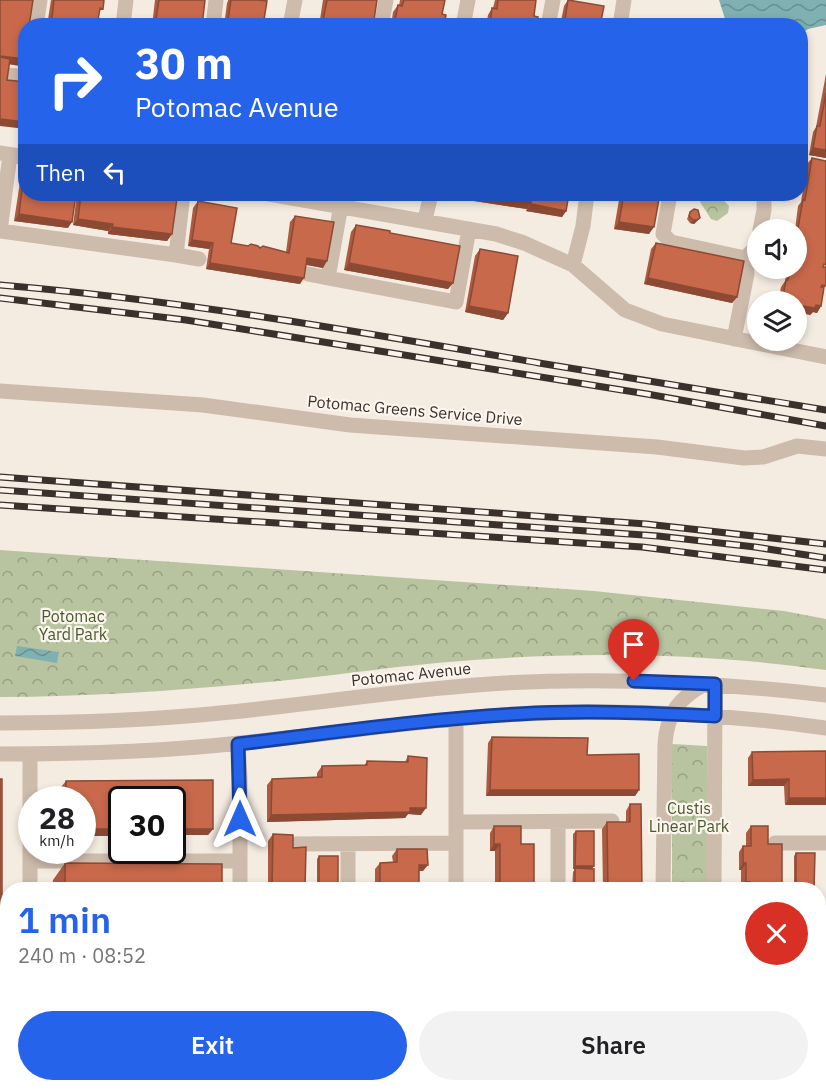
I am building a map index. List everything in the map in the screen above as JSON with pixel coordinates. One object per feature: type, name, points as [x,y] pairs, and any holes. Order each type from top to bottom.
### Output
[{"type":"street","points":[[37,18],[40,0]]},
{"type":"street","points":[[124,18],[126,0]]},
{"type":"street","points":[[214,18],[216,0]]},
{"type":"street","points":[[292,18],[295,0]]},
{"type":"street","points":[[383,18],[386,0]]},
{"type":"street","points":[[465,18],[468,0]]},
{"type":"street","points":[[550,18],[553,0]]},
{"type":"street","points":[[620,0],[620,18]]},
{"type":"street","points":[[8,75],[18,76]]},
{"type":"street","points":[[12,155],[0,231],[199,259]]},
{"type":"street","points":[[176,255],[182,201]]},
{"type":"street","points":[[315,201],[425,220],[524,243],[573,265],[625,310],[662,324],[826,357]]},
{"type":"street","points":[[425,220],[429,201]]},
{"type":"street","points":[[573,265],[583,226],[586,201]]},
{"type":"street","points":[[669,201],[663,234],[671,242],[745,258],[747,274],[734,339]]},
{"type":"street","points":[[762,219],[764,201]]},
{"type":"street","points":[[328,278],[341,205]]},
{"type":"street","points":[[308,274],[456,302],[469,229]]},
{"type":"street","name":"Potomac Greens Service Drive","points":[[0,391],[203,405],[350,425],[657,447],[744,458],[764,457],[797,446],[826,449]]},
{"type":"street","name":"Potomac Avenue","points":[[0,723],[63,723],[230,712],[414,690],[505,683],[613,681],[710,684],[826,695]]},
{"type":"street","points":[[663,882],[664,744],[671,715],[686,694],[710,684],[715,716],[714,882]]},
{"type":"street","points":[[0,754],[116,752],[238,744],[519,714],[588,712],[715,716],[826,728]]},
{"type":"street","points":[[456,719],[456,882]]},
{"type":"street","points":[[238,744],[240,882]]},
{"type":"street","points":[[30,754],[30,786]]},
{"type":"street","points":[[456,822],[612,821]]},
{"type":"street","points":[[558,822],[558,882]]},
{"type":"street","points":[[294,844],[456,843]]},
{"type":"street","points":[[775,843],[826,843]]},
{"type":"street","points":[[348,844],[348,882]]},
{"type":"street","points":[[96,861],[240,861]]},
{"type":"street","points":[[30,864],[30,882]]},
{"type":"green space","points":[[724,201],[729,206],[728,213],[717,221],[711,219],[700,202]]},
{"type":"green space","name":"Potomac Yard Park","points":[[0,550],[594,591],[784,611],[826,619],[826,670],[681,657],[534,656],[402,666],[298,679],[187,689],[75,696],[0,697]]},
{"type":"green space","name":"Custis Linear Park","points":[[672,744],[707,746],[707,882],[672,882]]},
{"type":"water","points":[[719,0],[826,0],[826,25],[808,29],[808,18],[725,18]]},
{"type":"water","points":[[17,646],[59,652],[57,663],[15,656]]},
{"type":"building","points":[[0,0],[33,0],[30,18],[18,18],[18,58],[0,56]]},
{"type":"building","points":[[54,0],[104,0],[98,18],[52,18]]},
{"type":"building","points":[[159,0],[205,0],[203,18],[156,18]]},
{"type":"building","points":[[231,0],[267,1],[264,18],[228,18]]},
{"type":"building","points":[[327,0],[377,0],[374,18],[324,18]]},
{"type":"building","points":[[404,0],[445,0],[442,14],[446,15],[445,18],[396,18],[398,5],[402,6]]},
{"type":"building","points":[[498,0],[536,0],[534,16],[538,17],[491,18],[492,8],[497,9]]},
{"type":"building","points":[[568,0],[604,6],[602,18],[565,18]]},
{"type":"building","points":[[0,57],[10,59],[7,80],[18,81],[18,121],[0,119]]},
{"type":"building","points":[[826,93],[826,150],[813,148]]},
{"type":"building","points":[[812,158],[826,161],[826,265],[824,264],[823,267],[826,267],[826,286],[821,287],[824,287],[821,306],[816,305],[815,308],[807,307],[807,291],[784,291],[786,280],[807,279],[807,219],[800,219],[803,201],[808,201]]},
{"type":"building","points":[[21,201],[75,201],[72,222],[19,214]]},
{"type":"building","points":[[80,201],[177,201],[172,234],[112,227],[113,224],[78,219]]},
{"type":"building","points":[[198,201],[237,208],[231,243],[248,246],[251,244],[260,248],[263,246],[289,253],[295,216],[334,222],[327,261],[307,258],[304,278],[210,263],[213,243],[192,240]]},
{"type":"building","points":[[524,201],[568,201],[566,211],[531,204],[531,202]]},
{"type":"building","points":[[623,201],[659,201],[654,227],[619,222]]},
{"type":"building","points":[[694,209],[698,210],[700,218],[697,220],[689,216]]},
{"type":"building","points":[[356,225],[460,246],[453,283],[349,263]]},
{"type":"building","points":[[656,243],[744,261],[737,297],[648,278]]},
{"type":"building","points":[[480,249],[518,256],[508,313],[469,306]]},
{"type":"building","points":[[492,737],[588,738],[587,755],[639,754],[639,790],[490,790]]},
{"type":"building","points":[[826,751],[826,798],[789,798],[789,779],[753,780],[752,752]]},
{"type":"building","points":[[408,756],[427,758],[426,808],[410,808],[410,812],[271,815],[272,779],[322,777],[322,766],[367,765],[367,761],[408,762]]},
{"type":"building","points":[[0,779],[2,779],[2,882],[0,882]]},
{"type":"building","points":[[213,780],[213,829],[186,829],[186,786],[108,786],[108,829],[96,829],[96,786],[66,786],[66,781]]},
{"type":"building","points":[[630,804],[641,804],[642,882],[608,882],[607,822],[630,822]]},
{"type":"building","points":[[494,826],[521,826],[521,844],[534,844],[534,882],[500,882],[500,844],[494,844]]},
{"type":"building","points":[[751,826],[768,826],[768,844],[782,844],[782,882],[746,882],[743,846],[751,846]]},
{"type":"building","points":[[576,831],[594,831],[594,866],[575,866]]},
{"type":"building","points":[[273,834],[293,835],[293,848],[306,847],[305,882],[272,882]]},
{"type":"building","points":[[397,849],[427,849],[428,865],[419,865],[419,882],[380,882],[380,863],[397,862]]},
{"type":"building","points":[[796,853],[815,853],[814,882],[796,882]]},
{"type":"building","points":[[319,856],[338,856],[338,882],[319,882]]},
{"type":"building","points":[[65,864],[222,864],[222,882],[65,882]]},
{"type":"building","points":[[575,868],[594,869],[594,882],[575,882]]},
{"type":"railway","points":[[0,285],[135,299],[270,318],[826,410]]},
{"type":"railway","points":[[0,298],[186,320],[647,394],[826,426]]},
{"type":"railway","points":[[0,477],[646,524],[826,544]]},
{"type":"railway","points":[[0,490],[658,536],[826,558]]},
{"type":"railway","points":[[0,505],[642,547],[826,570]]},
{"type":"route","points":[[240,819],[238,744],[376,727],[519,714],[588,712],[715,716],[715,684],[634,681]]}]
